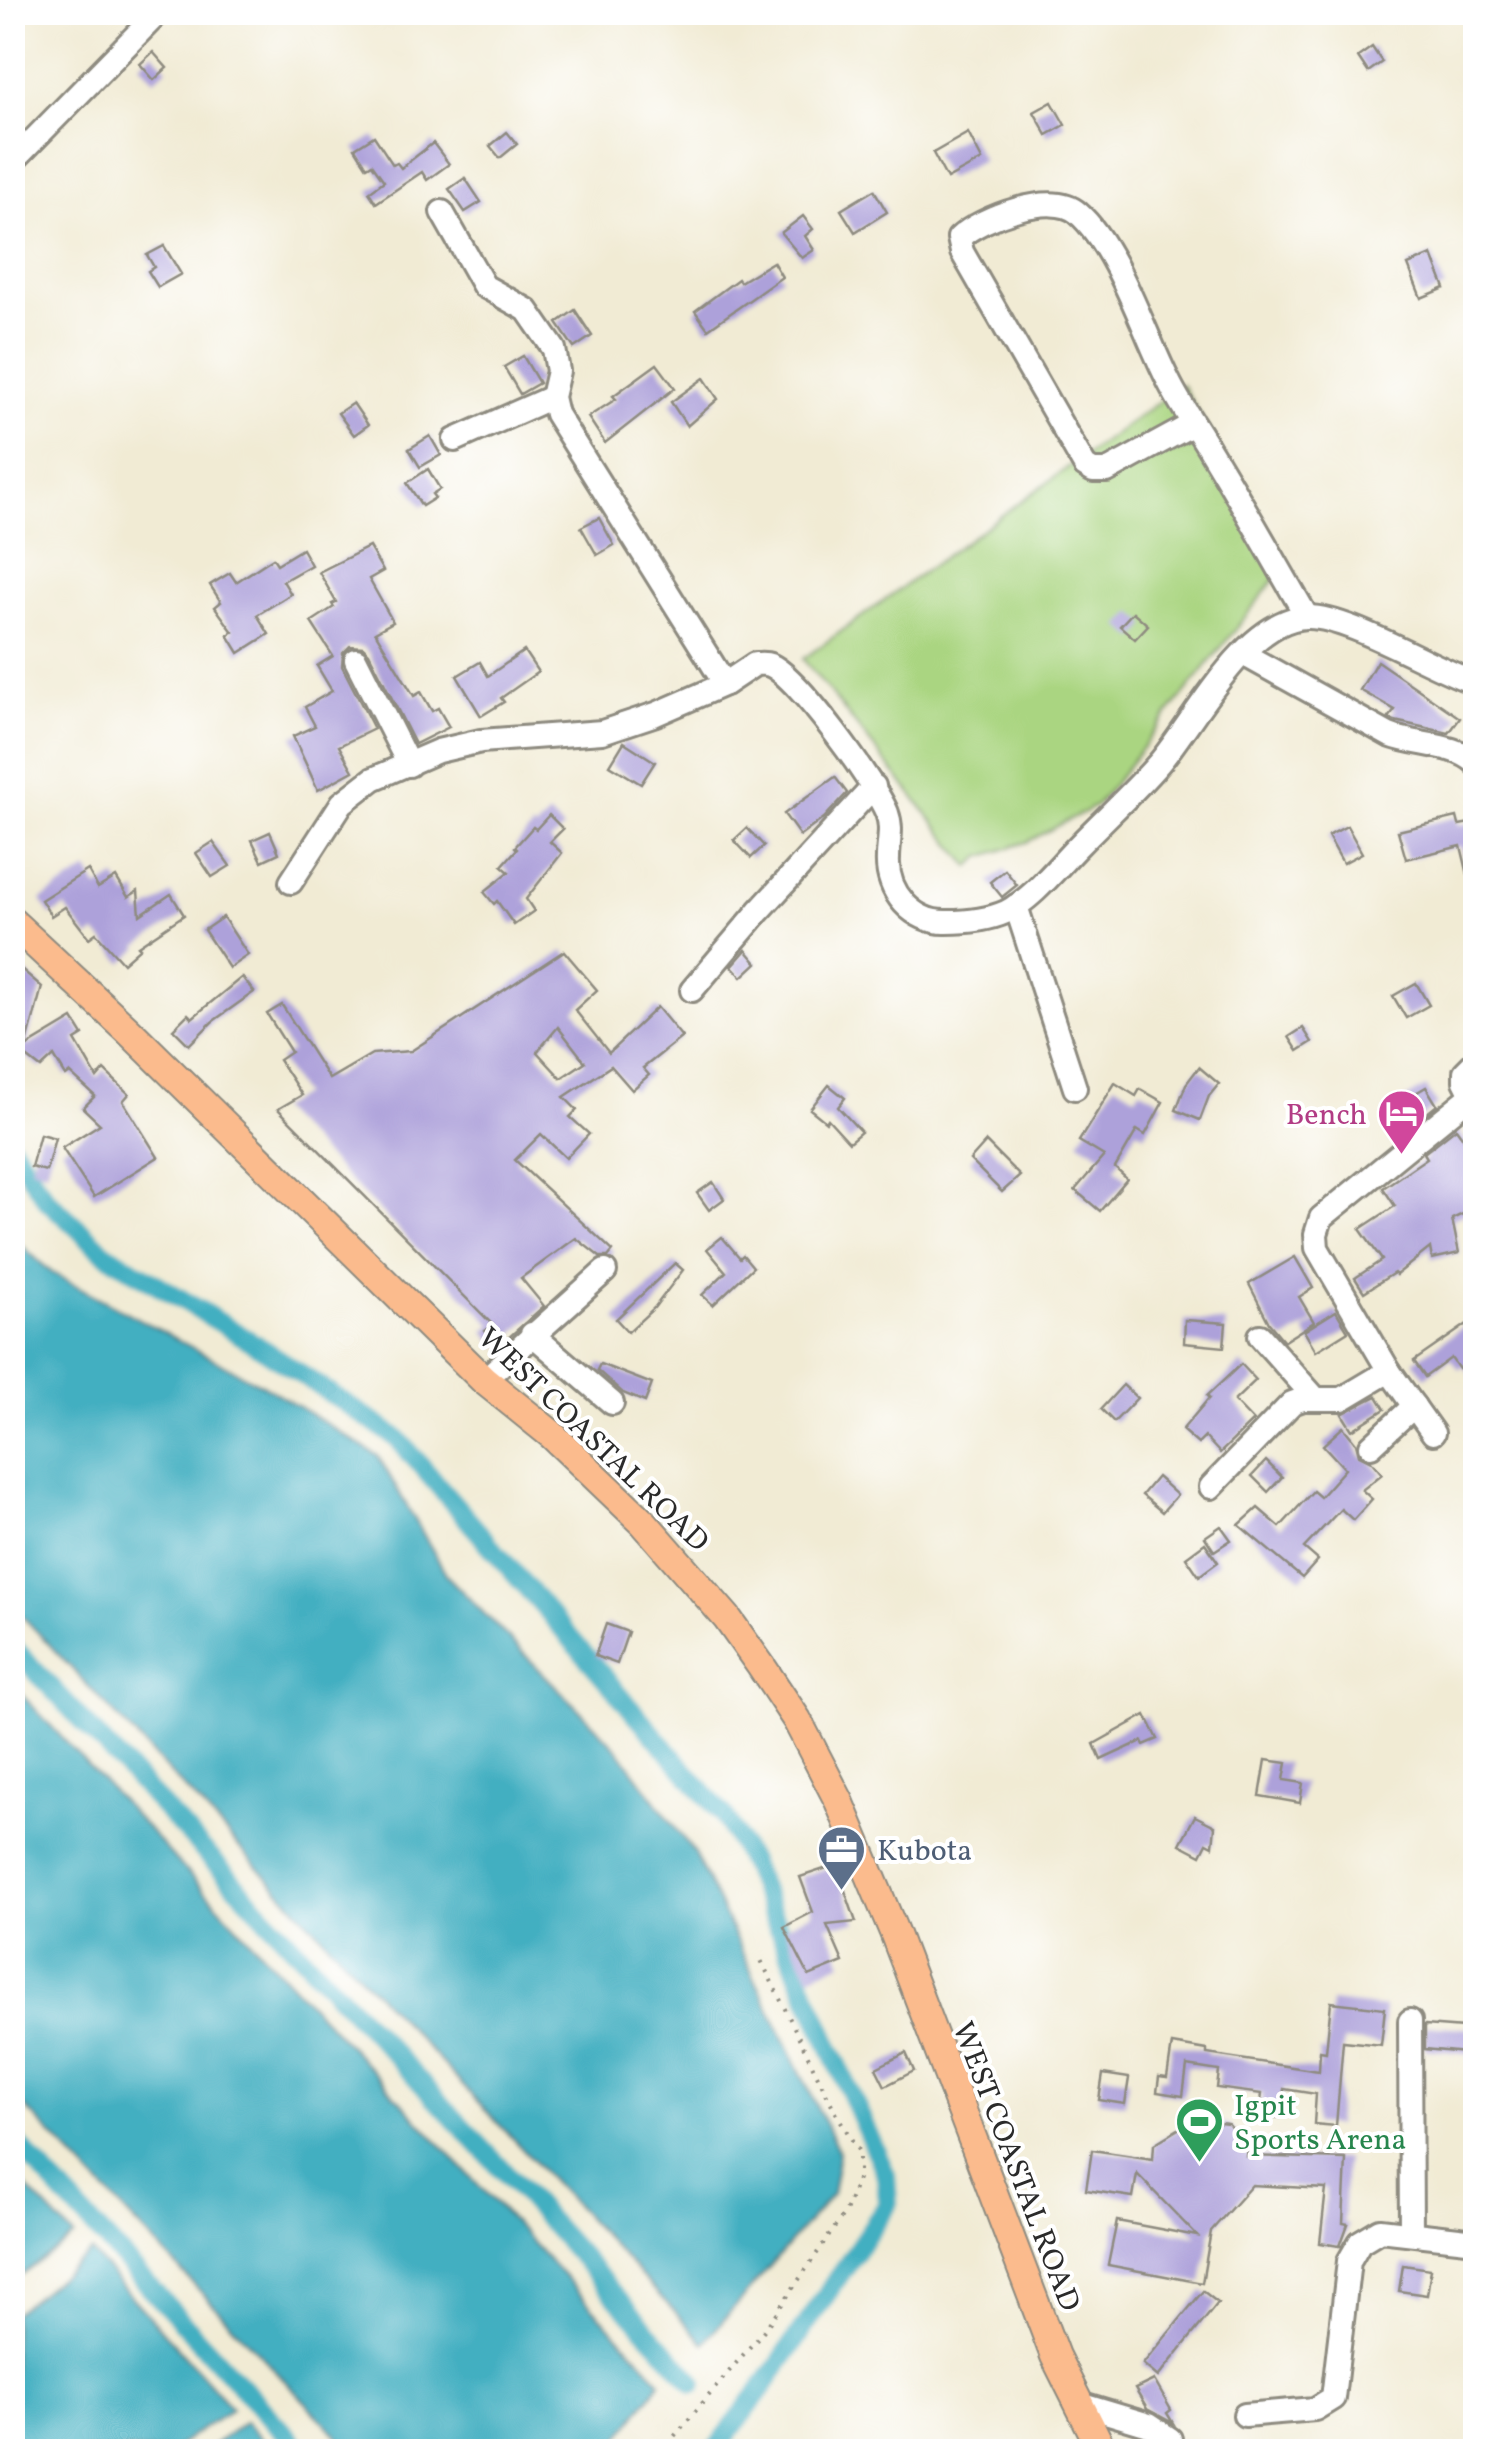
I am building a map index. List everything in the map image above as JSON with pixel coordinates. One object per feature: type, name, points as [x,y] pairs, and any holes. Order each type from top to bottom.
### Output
[{"type":"main road","name":"WEST COASTAL ROAD","points":[[12,922],[128,1030],[484,1380],[551,1434],[644,1523],[727,1618],[797,1720],[839,1801],[1055,2356],[1103,2452]]},
{"type":"street","points":[[12,162],[159,12]]},
{"type":"street","points":[[1194,424],[1107,471],[1094,472],[1085,466],[962,252],[958,238],[979,224],[1034,205],[1059,203],[1076,210],[1114,264],[1169,382],[1194,424],[1307,616]]},
{"type":"street","points":[[442,212],[484,286],[527,310],[554,349],[558,371],[552,397],[556,414],[725,684]]},
{"type":"street","points":[[455,440],[552,397]]},
{"type":"street","points":[[291,882],[342,803],[374,779],[438,752],[481,741],[602,732],[725,684],[755,664],[770,665],[800,690],[874,786],[890,827],[887,861],[892,884],[906,906],[924,920],[978,920],[1016,906],[1160,762],[1242,654],[1269,632],[1307,616],[1344,624],[1476,683]]},
{"type":"street","points":[[1242,654],[1389,736],[1447,749],[1471,758],[1476,764]]},
{"type":"street","points":[[356,660],[409,765]]},
{"type":"street","points":[[692,990],[874,786]]},
{"type":"street","points":[[1016,906],[1075,1088]]},
{"type":"street","points":[[1432,1432],[1389,1372],[1317,1248],[1316,1234],[1321,1218],[1335,1206],[1374,1178],[1418,1137],[1473,1100],[1465,1072],[1476,1061]]},
{"type":"street","points":[[484,1380],[606,1271]]},
{"type":"street","points":[[532,1334],[612,1403]]},
{"type":"street","points":[[1260,1336],[1315,1398]]},
{"type":"street","points":[[1211,1487],[1292,1403],[1315,1398],[1342,1399],[1389,1372]]},
{"type":"street","points":[[1371,1446],[1414,1406]]},
{"type":"street","points":[[1410,2021],[1411,2232]]},
{"type":"street","points":[[1246,2415],[1315,2409],[1333,2398],[1349,2261],[1360,2242],[1380,2230],[1476,2242]]},
{"type":"street","points":[[1079,2404],[1149,2425],[1170,2439]]},
{"type":"path","points":[[661,2452],[765,2329],[844,2214],[858,2177],[859,2152],[759,1956]]},
{"type":"green space","points":[[1182,385],[1286,565],[1097,805],[1027,842],[981,857],[970,867],[803,659]]},
{"type":"water","points":[[13,1238],[51,1272],[275,1392],[378,1456],[448,1577],[617,1748],[694,1853],[839,2152],[832,2194],[704,2343],[13,1606]]},
{"type":"water","points":[[13,1685],[661,2381],[610,2451],[352,2451],[13,2094]]},
{"type":"water","points":[[13,2173],[74,2237],[12,2281]]},
{"type":"water","points":[[91,2252],[232,2408],[171,2451],[13,2451],[13,2314]]},
{"type":"water","points":[[245,2421],[272,2451],[205,2451]]},
{"type":"building","points":[[1372,47],[1382,62],[1368,72],[1358,57]]},
{"type":"building","points":[[153,52],[167,68],[154,80],[140,64]]},
{"type":"building","points":[[1052,102],[1065,125],[1047,135],[1034,112]]},
{"type":"building","points":[[507,132],[517,144],[500,158],[490,146]]},
{"type":"building","points":[[968,133],[982,160],[947,179],[933,153]]},
{"type":"building","points":[[374,136],[393,165],[397,163],[401,168],[433,143],[449,164],[427,180],[422,172],[376,203],[369,192],[384,181],[372,164],[367,167],[355,148]]},
{"type":"building","points":[[465,178],[481,202],[465,212],[449,189]]},
{"type":"building","points":[[874,190],[887,212],[855,232],[841,210]]},
{"type":"building","points":[[803,216],[813,229],[805,236],[814,250],[802,258],[781,233]]},
{"type":"building","points":[[164,246],[181,274],[158,287],[148,271],[154,267],[147,255]]},
{"type":"building","points":[[1432,255],[1445,288],[1421,298],[1408,265]]},
{"type":"building","points":[[773,262],[782,277],[708,329],[695,311],[738,279],[740,282]]},
{"type":"building","points":[[575,310],[592,336],[574,348],[557,323]]},
{"type":"building","points":[[523,356],[539,383],[520,394],[504,367]]},
{"type":"building","points":[[657,364],[675,388],[605,443],[588,417]]},
{"type":"building","points":[[704,378],[718,399],[687,426],[671,402]]},
{"type":"building","points":[[353,403],[368,425],[354,435],[338,413]]},
{"type":"building","points":[[430,436],[441,455],[420,467],[409,449]]},
{"type":"building","points":[[428,469],[440,489],[432,494],[435,498],[422,506],[407,483]]},
{"type":"building","points":[[599,518],[614,545],[597,555],[581,527]]},
{"type":"building","points":[[369,547],[383,571],[369,579],[393,622],[375,632],[414,696],[421,692],[432,711],[438,708],[449,727],[415,744],[369,653],[363,647],[350,646],[343,653],[342,666],[374,729],[339,746],[353,771],[318,790],[293,736],[315,726],[305,707],[332,691],[317,666],[333,656],[311,622],[336,602],[319,572]]},
{"type":"building","points":[[302,549],[311,565],[283,581],[291,594],[257,615],[269,634],[239,653],[228,635],[233,632],[215,607],[221,602],[210,585],[230,573],[236,582],[273,558],[277,564]]},
{"type":"building","points":[[1133,612],[1148,625],[1135,639],[1120,626]]},
{"type":"building","points":[[524,651],[538,672],[481,716],[457,676],[480,662],[488,676]]},
{"type":"building","points":[[1377,661],[1460,718],[1449,733],[1395,721],[1389,718],[1395,710],[1360,690]]},
{"type":"building","points":[[624,742],[655,762],[641,784],[610,765]]},
{"type":"building","points":[[835,777],[847,793],[800,836],[784,814]]},
{"type":"building","points":[[549,815],[563,829],[550,842],[562,853],[526,899],[534,911],[514,925],[497,901],[494,904],[484,892],[509,872],[502,866],[515,847]]},
{"type":"building","points":[[1457,817],[1459,825],[1476,822],[1476,878],[1469,879],[1461,846],[1406,859],[1398,831]]},
{"type":"building","points":[[1347,826],[1362,853],[1343,863],[1328,836]]},
{"type":"building","points":[[747,828],[764,846],[751,858],[734,840]]},
{"type":"building","points":[[270,832],[279,853],[262,861],[252,840]]},
{"type":"building","points":[[213,842],[230,866],[212,877],[196,853]]},
{"type":"building","points":[[88,870],[98,888],[116,877],[128,897],[138,891],[140,915],[171,894],[184,915],[138,946],[123,963],[96,933],[89,938],[65,907],[51,916],[41,900]]},
{"type":"building","points":[[1005,870],[1017,885],[1002,897],[990,882]]},
{"type":"building","points":[[223,917],[248,955],[229,968],[204,930]]},
{"type":"building","points":[[746,950],[757,963],[742,977],[732,966]]},
{"type":"building","points":[[564,951],[597,990],[575,1010],[609,1053],[657,1007],[682,1037],[643,1068],[649,1075],[632,1090],[611,1066],[564,1097],[577,1110],[570,1117],[589,1134],[566,1158],[541,1134],[515,1160],[613,1251],[608,1257],[600,1257],[576,1238],[521,1278],[544,1306],[498,1347],[485,1331],[493,1325],[278,1109],[302,1095],[279,1060],[291,1052],[267,1014],[282,1005],[329,1079],[372,1054],[411,1051]],"holes":[[[558,1027],[585,1062],[561,1078],[537,1052]]]},
{"type":"building","points":[[12,961],[42,987],[26,1047],[73,1019],[83,1035],[75,1040],[97,1078],[104,1070],[129,1094],[123,1101],[158,1157],[94,1197],[62,1148],[100,1124],[83,1108],[95,1096],[70,1073],[66,1076],[54,1056],[41,1068],[24,1055],[18,1078],[12,1077]]},
{"type":"building","points":[[242,977],[254,992],[212,1022],[189,1045],[173,1029],[188,1014],[192,1018]]},
{"type":"building","points":[[1416,983],[1429,1005],[1406,1018],[1393,996]]},
{"type":"building","points":[[1303,1028],[1312,1042],[1298,1051],[1289,1037]]},
{"type":"building","points":[[1199,1067],[1219,1084],[1209,1096],[1200,1120],[1176,1110],[1186,1084]]},
{"type":"building","points":[[1115,1083],[1136,1096],[1140,1089],[1163,1102],[1145,1135],[1137,1130],[1115,1168],[1127,1179],[1100,1211],[1075,1190],[1104,1156],[1079,1141]]},
{"type":"building","points":[[829,1085],[845,1098],[838,1107],[861,1132],[849,1142],[828,1119],[826,1122],[810,1109]]},
{"type":"building","points":[[1426,1087],[1437,1105],[1410,1127],[1397,1104]]},
{"type":"building","points":[[1456,1128],[1476,1156],[1476,1208],[1452,1219],[1459,1253],[1432,1259],[1430,1248],[1396,1275],[1364,1292],[1355,1278],[1382,1260],[1360,1229],[1395,1206],[1383,1188],[1427,1158],[1424,1153]]},
{"type":"building","points":[[40,1134],[55,1138],[46,1171],[31,1167]]},
{"type":"building","points":[[986,1142],[1020,1176],[1002,1192],[970,1160]]},
{"type":"building","points":[[713,1182],[724,1199],[709,1210],[697,1193]]},
{"type":"building","points":[[722,1237],[753,1267],[713,1305],[702,1295],[726,1272],[707,1249]]},
{"type":"building","points":[[1295,1257],[1313,1288],[1299,1297],[1314,1322],[1284,1341],[1269,1323],[1249,1284]]},
{"type":"building","points":[[675,1263],[683,1270],[654,1308],[628,1332],[616,1319]]},
{"type":"building","points":[[1336,1311],[1348,1331],[1316,1351],[1304,1331]]},
{"type":"building","points":[[1476,1318],[1476,1383],[1464,1366],[1459,1369],[1451,1358],[1425,1377],[1414,1361]]},
{"type":"building","points":[[1185,1320],[1226,1323],[1224,1347],[1184,1343]]},
{"type":"building","points":[[600,1364],[652,1384],[645,1402],[623,1393],[597,1370]]},
{"type":"building","points":[[1241,1364],[1256,1380],[1234,1401],[1253,1421],[1220,1453],[1205,1437],[1198,1444],[1182,1430],[1207,1396]]},
{"type":"building","points":[[1123,1385],[1137,1398],[1114,1422],[1101,1409]]},
{"type":"building","points":[[1377,1396],[1385,1409],[1352,1430],[1342,1414]]},
{"type":"building","points":[[1343,1427],[1356,1443],[1359,1455],[1371,1461],[1382,1474],[1362,1490],[1372,1499],[1353,1520],[1341,1509],[1304,1548],[1318,1560],[1302,1578],[1239,1525],[1258,1508],[1280,1527],[1313,1491],[1320,1497],[1345,1469],[1323,1445]]},
{"type":"building","points":[[1266,1461],[1282,1477],[1268,1492],[1252,1476]]},
{"type":"building","points":[[1157,1477],[1177,1495],[1162,1512],[1142,1495]]},
{"type":"building","points":[[1221,1526],[1231,1540],[1214,1551],[1205,1537]]},
{"type":"building","points":[[1205,1543],[1218,1562],[1199,1576],[1186,1557]]},
{"type":"building","points":[[606,1624],[628,1632],[617,1664],[595,1656]]},
{"type":"building","points":[[1146,1715],[1158,1739],[1144,1745],[1142,1741],[1101,1760],[1094,1744]]},
{"type":"building","points":[[1266,1760],[1287,1763],[1284,1780],[1303,1783],[1300,1803],[1260,1796]]},
{"type":"building","points":[[1195,1816],[1215,1826],[1213,1846],[1207,1843],[1201,1855],[1180,1844]]},
{"type":"building","points":[[836,1865],[856,1922],[827,1925],[843,1962],[809,1976],[784,1927],[813,1912],[800,1877]]},
{"type":"building","points":[[1331,2002],[1385,2008],[1381,2045],[1343,2041],[1336,2126],[1314,2124],[1316,2094],[1284,2089],[1280,2118],[1259,2116],[1262,2094],[1217,2088],[1219,2071],[1187,2066],[1183,2096],[1157,2092],[1159,2077],[1167,2078],[1172,2044],[1207,2050],[1207,2054],[1319,2071],[1320,2051],[1326,2052]]},
{"type":"building","points":[[1425,2025],[1476,2029],[1476,2054],[1425,2049]]},
{"type":"building","points":[[906,2053],[914,2071],[885,2086],[876,2068]]},
{"type":"building","points":[[1103,2074],[1129,2078],[1125,2104],[1099,2100]]},
{"type":"building","points":[[1193,2120],[1228,2124],[1247,2146],[1246,2156],[1346,2159],[1343,2223],[1348,2224],[1340,2246],[1320,2243],[1326,2189],[1252,2185],[1211,2231],[1202,2283],[1108,2265],[1117,2221],[1197,2236],[1137,2174],[1133,2197],[1086,2190],[1092,2150],[1153,2159],[1154,2144]]},
{"type":"building","points":[[1403,2265],[1431,2269],[1427,2295],[1399,2291]]},
{"type":"building","points":[[1203,2291],[1218,2303],[1158,2377],[1143,2364]]},
{"type":"building","points":[[1154,2380],[1171,2410],[1167,2413],[1173,2423],[1147,2409],[1135,2389]]},
{"type":"waterway","points":[[12,1147],[46,1199],[104,1252],[265,1350],[397,1438],[725,1817],[751,1865],[886,2175],[888,2204],[714,2452]]},
{"type":"waterway","points":[[12,1646],[511,2179],[694,2383]]},
{"type":"waterway","points":[[12,2138],[302,2452]]},
{"type":"place","name":"Bench","points":[[1402,1156]]},
{"type":"place","name":"Kubota","points":[[842,1892]]},
{"type":"place","name":"Igpit Sports Arena","points":[[1199,2164]]}]
